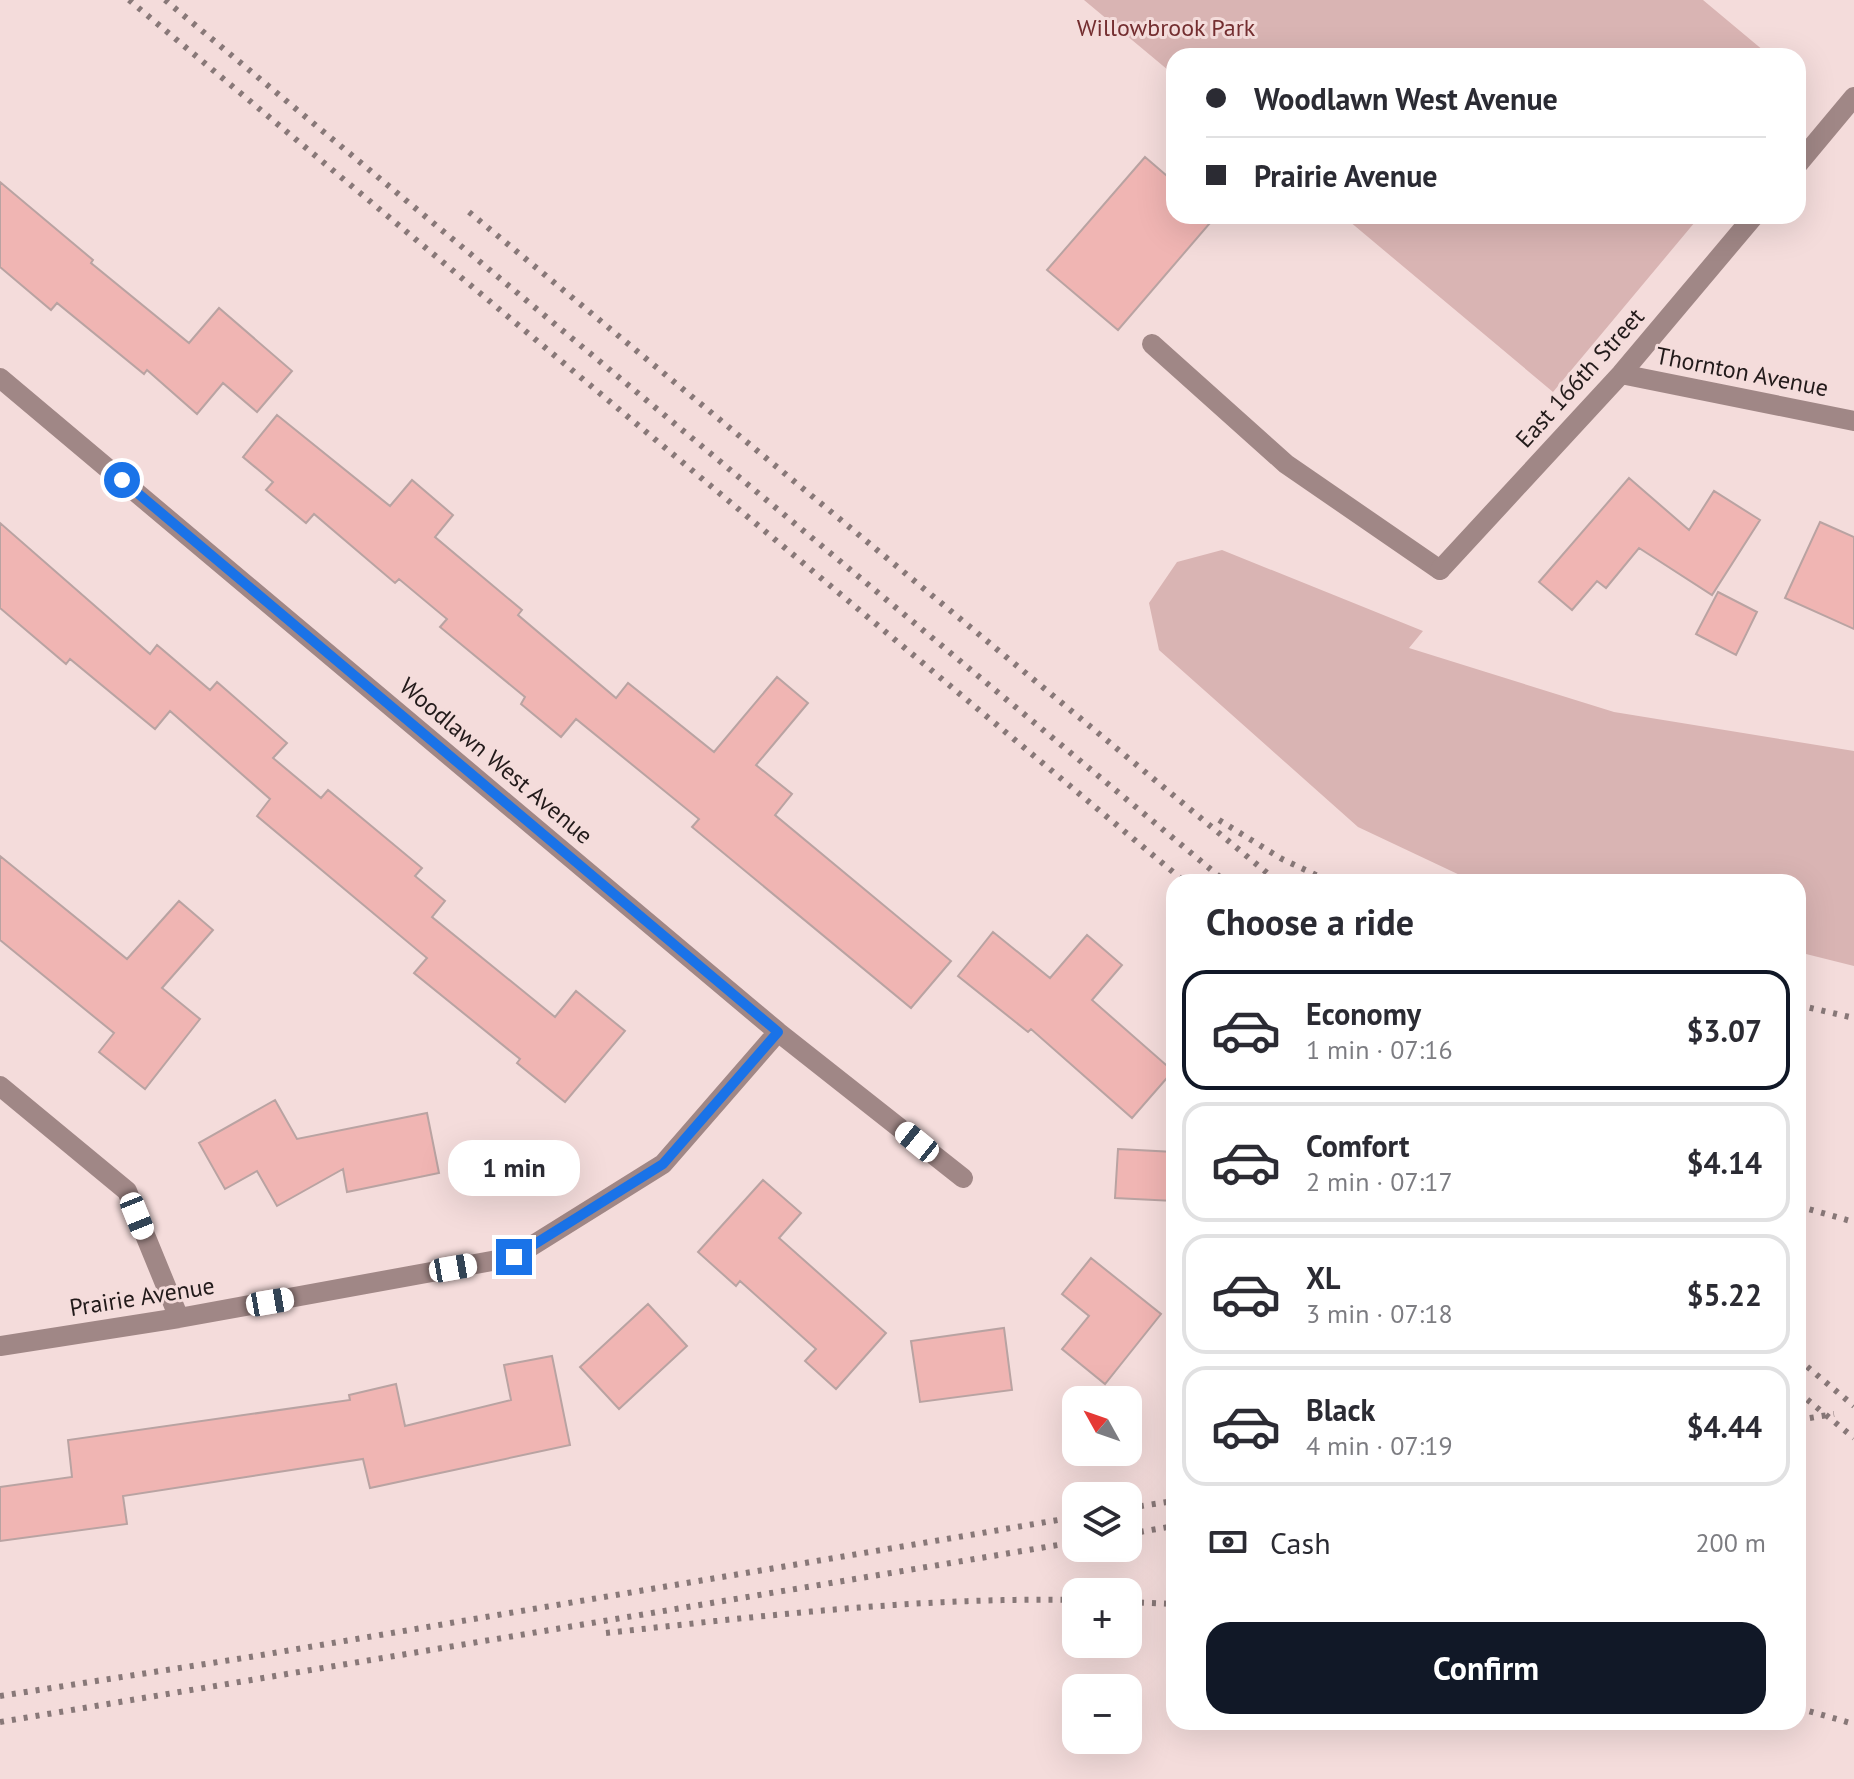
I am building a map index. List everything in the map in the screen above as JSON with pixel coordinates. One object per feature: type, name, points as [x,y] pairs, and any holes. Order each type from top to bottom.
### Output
[{"type":"street","points":[[1806,154],[1854,97]]},
{"type":"street","name":"East 166th Street","points":[[1152,344],[1286,464],[1440,570],[1621,374],[1747,224]]},
{"type":"street","name":"Thornton Avenue","points":[[1621,374],[1854,421]]},
{"type":"street","name":"Woodlawn West Avenue","points":[[0,378],[778,1032],[963,1178]]},
{"type":"street","name":"Prairie Avenue","points":[[0,1346],[179,1318],[514,1257],[663,1164],[778,1032]]},
{"type":"street","points":[[0,1086],[127,1191],[179,1318]]},
{"type":"green space","name":"Willowbrook Park","points":[[1084,0],[1703,0],[1760,48],[1166,48],[1166,68]]},
{"type":"green space","points":[[1353,224],[1693,224],[1553,392]]},
{"type":"green space","points":[[1222,550],[1423,631],[1409,648],[1614,712],[1854,751],[1854,966],[1806,954],[1806,874],[1458,874],[1358,827],[1159,650],[1149,603],[1177,562]]},
{"type":"building","points":[[1145,157],[1166,175],[1166,224],[1209,224],[1118,330],[1047,270]]},
{"type":"building","points":[[0,182],[93,260],[91,263],[189,343],[219,308],[292,371],[257,412],[223,383],[197,414],[147,370],[144,374],[57,303],[51,310],[0,267]]},
{"type":"building","points":[[277,415],[390,506],[412,480],[453,515],[435,537],[522,610],[518,615],[616,698],[628,683],[714,752],[777,677],[808,703],[756,765],[792,794],[775,815],[951,961],[911,1008],[692,827],[699,819],[576,719],[561,737],[521,704],[525,697],[440,627],[447,619],[399,579],[395,583],[314,514],[306,523],[266,490],[273,482],[243,457]]},
{"type":"building","points":[[1629,478],[1689,530],[1714,491],[1760,520],[1712,595],[1639,548],[1606,588],[1597,581],[1572,610],[1539,582]]},
{"type":"building","points":[[1820,522],[1854,537],[1854,629],[1785,598]]},
{"type":"building","points":[[0,523],[150,654],[157,645],[210,690],[217,682],[287,743],[273,758],[321,798],[328,790],[422,868],[415,876],[445,901],[432,917],[555,1017],[576,991],[625,1031],[565,1102],[517,1063],[520,1059],[414,973],[427,958],[257,816],[270,799],[170,711],[155,729],[70,659],[66,664],[0,608]]},
{"type":"building","points":[[1718,592],[1757,612],[1736,655],[1696,634]]},
{"type":"building","points":[[0,856],[127,959],[179,901],[213,930],[162,988],[200,1019],[145,1089],[99,1052],[114,1033],[0,940]]},
{"type":"building","points":[[993,932],[1050,978],[1087,935],[1122,965],[1092,1000],[1166,1065],[1166,1079],[1132,1118],[1031,1029],[1028,1032],[958,976]]},
{"type":"building","points":[[275,1100],[297,1139],[427,1113],[439,1173],[347,1192],[343,1169],[277,1206],[257,1171],[225,1189],[199,1143]]},
{"type":"building","points":[[1118,1149],[1166,1152],[1166,1201],[1115,1198]]},
{"type":"building","points":[[763,1180],[801,1213],[779,1238],[886,1333],[836,1389],[805,1361],[816,1349],[740,1281],[736,1286],[698,1252]]},
{"type":"building","points":[[1091,1258],[1161,1314],[1105,1384],[1062,1349],[1089,1316],[1062,1294]]},
{"type":"building","points":[[648,1304],[687,1346],[619,1409],[580,1367]]},
{"type":"building","points":[[1004,1328],[1012,1390],[920,1402],[911,1341]]},
{"type":"building","points":[[552,1356],[570,1445],[370,1488],[363,1459],[123,1496],[127,1524],[0,1541],[0,1487],[72,1477],[68,1440],[350,1400],[349,1395],[396,1384],[405,1426],[511,1400],[504,1365]]},
{"type":"railway","points":[[129,0],[1175,874]]},
{"type":"railway","points":[[165,0],[1216,874]]},
{"type":"railway","points":[[469,212],[1268,874]]},
{"type":"railway","points":[[1219,820],[1282,859],[1314,874]]},
{"type":"railway","points":[[1806,1007],[1854,1018]]},
{"type":"railway","points":[[1806,1208],[1854,1222]]},
{"type":"railway","points":[[1806,1366],[1854,1406]]},
{"type":"railway","points":[[1806,1399],[1854,1438]]},
{"type":"railway","points":[[1806,1419],[1834,1414]]},
{"type":"railway","points":[[1142,1506],[1166,1502]]},
{"type":"railway","points":[[0,1696],[250,1657],[1062,1519]]},
{"type":"railway","points":[[1142,1532],[1166,1527]]},
{"type":"railway","points":[[0,1722],[1062,1544]]},
{"type":"railway","points":[[606,1633],[899,1605],[1062,1600]]},
{"type":"railway","points":[[1142,1603],[1166,1604]]},
{"type":"railway","points":[[1806,1710],[1854,1724]]},
{"type":"route","points":[[122,480],[778,1032],[663,1164],[514,1257]]}]
